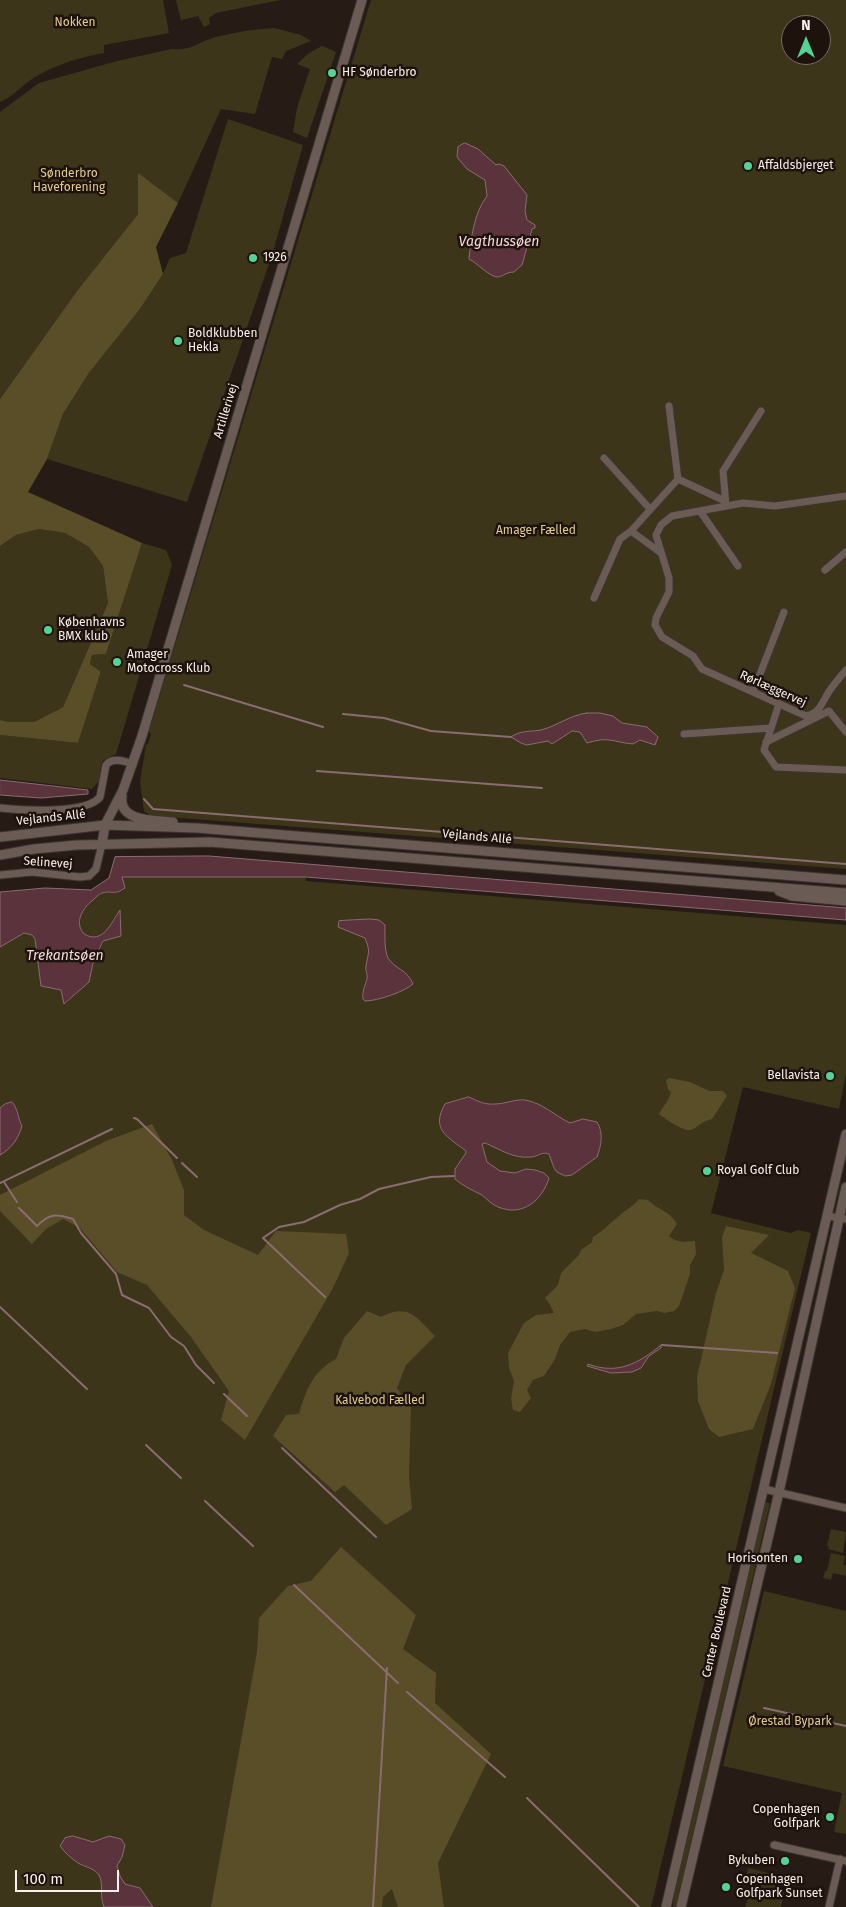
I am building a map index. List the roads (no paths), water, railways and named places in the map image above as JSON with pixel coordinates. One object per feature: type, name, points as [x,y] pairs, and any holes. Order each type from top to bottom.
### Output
[{"type":"street","name":"Artillerivej","points":[[105,826],[133,764],[362,0]]},
{"type":"street","points":[[594,598],[620,539],[631,531],[678,479],[669,406]]},
{"type":"street","points":[[726,504],[723,471],[761,411]]},
{"type":"street","points":[[604,458],[650,510]]},
{"type":"street","points":[[678,479],[726,504]]},
{"type":"street","points":[[661,553],[656,535],[661,525],[672,516],[726,504],[743,503],[775,506],[800,504],[846,496]]},
{"type":"street","points":[[700,511],[738,566]]},
{"type":"street","points":[[631,531],[661,553]]},
{"type":"street","points":[[825,570],[846,552]]},
{"type":"street","name":"Rørlæggervej","points":[[661,553],[669,578],[669,592],[656,618],[655,625],[662,637],[693,656],[702,669],[806,716],[812,715],[818,710],[830,690],[846,670]]},
{"type":"street","points":[[754,692],[784,612]]},
{"type":"street","points":[[779,704],[764,750],[776,767],[846,770]]},
{"type":"street","points":[[766,742],[829,710],[846,732]]},
{"type":"street","points":[[684,734],[771,728]]},
{"type":"street","points":[[0,808],[37,811],[91,803],[100,796],[108,762],[117,760],[133,764]]},
{"type":"street","points":[[122,790],[121,802],[123,810],[134,817],[213,829]]},
{"type":"street","points":[[102,844],[105,826]]},
{"type":"street","name":"Vejlands Allé","points":[[0,837],[105,826],[213,829],[846,880]]},
{"type":"street","name":"Vejlands Allé","points":[[0,855],[57,846],[210,842],[846,893]]},
{"type":"street","name":"Selinevej","points":[[0,875],[32,872],[80,877],[89,876],[96,870],[102,844]]},
{"type":"street","name":"Vejlands Allé","points":[[767,887],[792,896],[846,902]]},
{"type":"street","name":"Center Boulevard","points":[[666,1907],[846,1134]]},
{"type":"street","points":[[681,1907],[842,1218],[846,1187]]},
{"type":"street","points":[[827,1216],[842,1218]]},
{"type":"street","points":[[764,1489],[846,1508]]},
{"type":"street","points":[[774,1845],[843,1860],[829,1907]]},
{"type":"water","name":"Vagthussøen","points":[[465,143],[478,149],[496,165],[504,166],[527,195],[525,211],[527,220],[535,225],[535,228],[532,229],[522,265],[514,272],[498,277],[495,277],[469,259],[476,218],[487,196],[485,180],[467,169],[457,157],[458,147]]},
{"type":"water","points":[[587,713],[613,716],[622,723],[647,727],[658,737],[655,745],[640,740],[633,744],[606,740],[587,743],[580,732],[572,731],[552,744],[548,741],[527,745],[511,737],[522,732],[541,730]]},
{"type":"water","points":[[0,780],[88,790],[88,794],[41,798],[0,795]]},
{"type":"water","name":"Trekantsøen","points":[[209,856],[846,908],[846,920],[306,877],[122,877],[125,888],[118,892],[100,894],[86,907],[80,920],[81,929],[84,934],[96,937],[106,931],[120,910],[121,936],[103,941],[93,963],[89,982],[64,1004],[61,990],[41,986],[35,939],[32,935],[24,933],[0,947],[0,892],[45,888],[91,890],[109,878],[115,857]]},
{"type":"water","points":[[379,920],[385,925],[385,946],[388,958],[411,979],[413,984],[390,996],[365,1001],[363,999],[363,991],[367,977],[367,943],[365,938],[338,927],[339,921]]},
{"type":"water","points":[[469,1097],[491,1104],[525,1100],[543,1107],[570,1123],[583,1119],[597,1122],[601,1135],[601,1144],[597,1157],[572,1175],[565,1176],[554,1168],[549,1154],[518,1157],[485,1143],[482,1144],[487,1162],[500,1171],[515,1173],[526,1169],[535,1170],[544,1173],[549,1178],[541,1194],[530,1205],[515,1210],[498,1207],[455,1179],[455,1169],[466,1151],[447,1137],[440,1127],[439,1120],[445,1104]]},
{"type":"water","points":[[12,1102],[16,1107],[22,1126],[14,1143],[0,1155],[0,1108]]},
{"type":"water","points":[[661,1345],[661,1348],[649,1356],[641,1368],[632,1372],[611,1373],[587,1366],[588,1364],[599,1367],[618,1368],[627,1366],[644,1358]]},
{"type":"water","points":[[73,1836],[93,1842],[109,1836],[121,1839],[125,1845],[117,1866],[120,1876],[125,1884],[140,1888],[153,1907],[104,1907],[99,1875],[92,1869],[75,1861],[60,1846],[65,1838]]},
{"type":"waterway","points":[[184,685],[323,727]]},
{"type":"waterway","points":[[343,714],[384,718],[431,731],[511,737]]},
{"type":"waterway","points":[[317,771],[542,788]]},
{"type":"waterway","points":[[144,799],[153,809],[846,864]]},
{"type":"waterway","points":[[134,1118],[177,1158]]},
{"type":"waterway","points":[[0,1183],[112,1129]]},
{"type":"waterway","points":[[182,1163],[197,1177]]},
{"type":"waterway","points":[[325,1297],[263,1238],[279,1227],[304,1222],[340,1205],[360,1199],[379,1189],[431,1177],[454,1176]]},
{"type":"waterway","points":[[4,1182],[17,1202]]},
{"type":"waterway","points":[[19,1208],[37,1226],[54,1216],[73,1219],[81,1233],[116,1274],[122,1295],[149,1308],[171,1337],[184,1346],[196,1365],[214,1383]]},
{"type":"waterway","points":[[0,1307],[87,1389]]},
{"type":"waterway","points":[[662,1345],[777,1353]]},
{"type":"waterway","points":[[224,1394],[247,1416]]},
{"type":"waterway","points":[[146,1445],[181,1478]]},
{"type":"waterway","points":[[282,1448],[376,1537]]},
{"type":"waterway","points":[[205,1501],[253,1546]]},
{"type":"waterway","points":[[294,1585],[398,1683]]},
{"type":"waterway","points":[[373,1907],[387,1668]]},
{"type":"waterway","points":[[407,1692],[505,1777]]},
{"type":"waterway","points":[[764,1708],[846,1726]]},
{"type":"waterway","points":[[527,1798],[639,1907]]},
{"type":"place","name":"HF Sønderbro","points":[[332,73]]},
{"type":"place","name":"Affaldsbjerget","points":[[748,166]]},
{"type":"place","name":"1926","points":[[253,258]]},
{"type":"place","name":"Boldklubben Hekla","points":[[178,341]]},
{"type":"place","name":"Københavns BMX klub","points":[[48,630]]},
{"type":"place","name":"Amager Motocross Klub","points":[[117,662]]},
{"type":"place","name":"Bellavista","points":[[830,1076]]},
{"type":"place","name":"Royal Golf Club","points":[[707,1171]]},
{"type":"place","name":"Horisonten","points":[[798,1559]]},
{"type":"place","name":"Copenhagen Golfpark","points":[[830,1817]]},
{"type":"place","name":"Bykuben","points":[[785,1861]]},
{"type":"place","name":"Copenhagen Golfpark Sunset","points":[[726,1887]]},
{"type":"park label","name":"Nokken","points":[[75,23]]},
{"type":"park label","name":"Sønderbro Haveforening","points":[[69,181]]},
{"type":"park label","name":"Amager Fælled","points":[[536,531]]},
{"type":"park label","name":"Kalvebod Fælled","points":[[380,1401]]},
{"type":"park label","name":"Ørestad Bypark","points":[[790,1722]]}]
